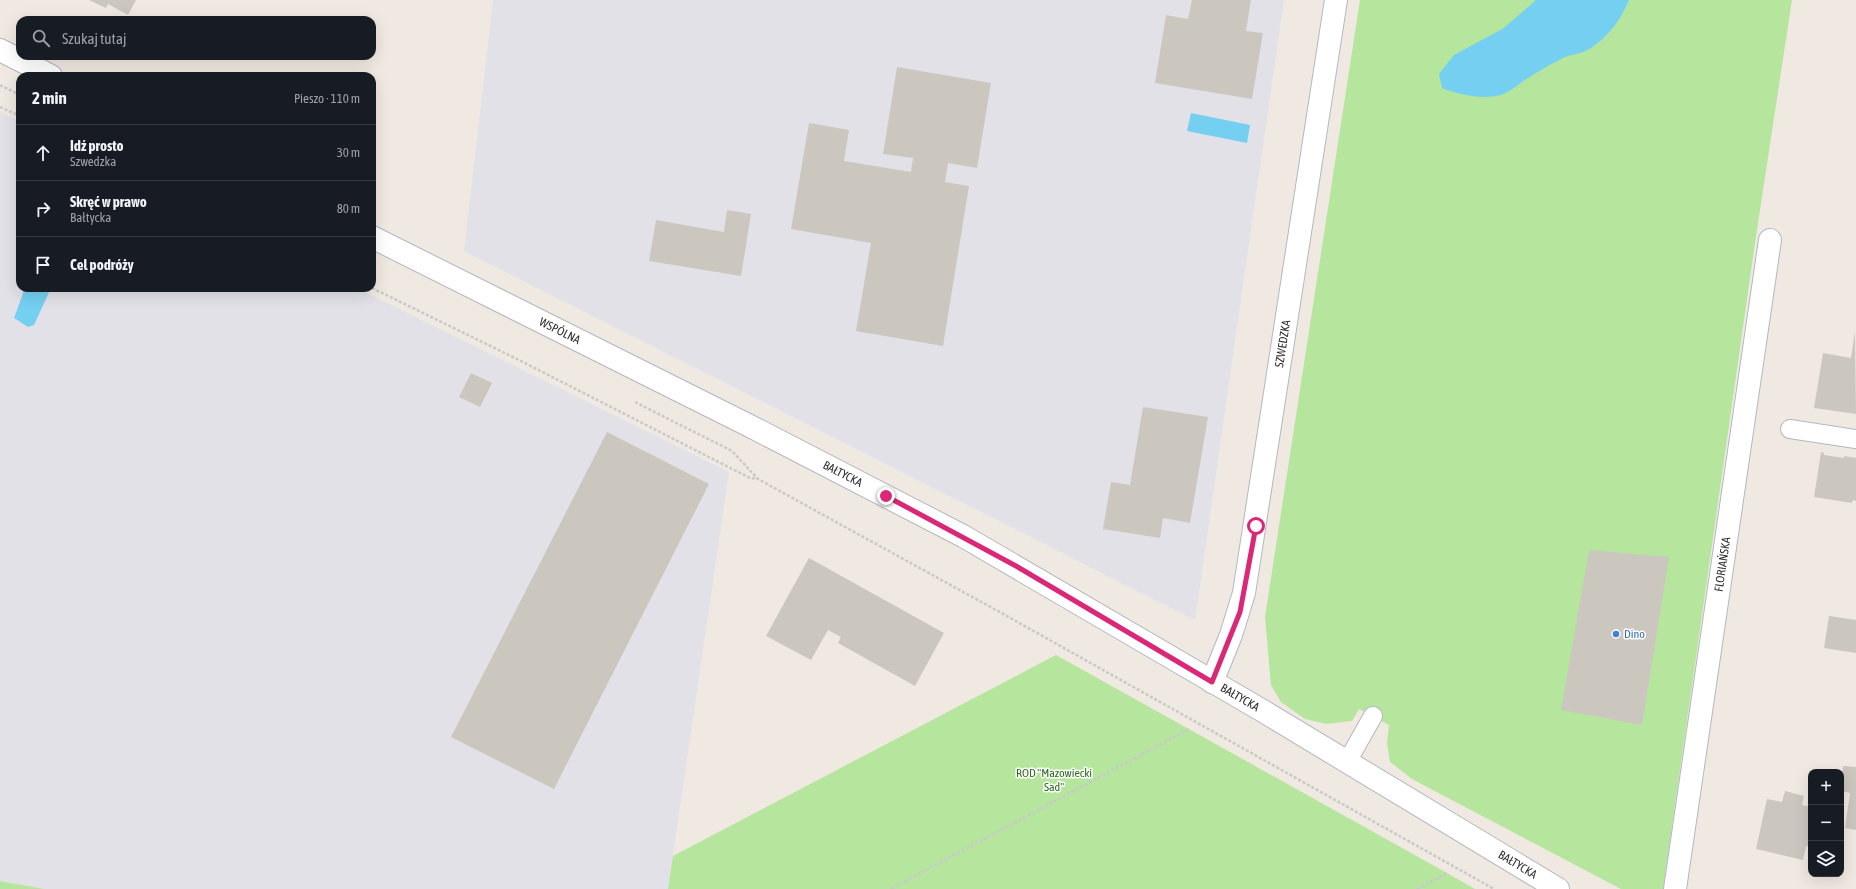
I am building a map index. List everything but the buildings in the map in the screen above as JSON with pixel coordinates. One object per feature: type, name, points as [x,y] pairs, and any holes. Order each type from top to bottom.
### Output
[{"type":"street","name":"SZWEDZKA","points":[[1212,682],[1238,618],[1244,593],[1336,0]]},
{"type":"street","points":[[0,50],[16,58]]},
{"type":"street","points":[[20,60],[43,72]]},
{"type":"street","name":"WSPÓLNA","points":[[376,239],[748,424]]},
{"type":"street","name":"FLORIAŃSKA","points":[[1675,889],[1770,240]]},
{"type":"street","name":"BAŁTYCKA","points":[[748,424],[963,536],[1347,762],[1558,889]]},
{"type":"lane","points":[[1790,429],[1856,439]]},
{"type":"lane","points":[[1347,762],[1373,716]]},
{"type":"path","points":[[0,85],[16,93]]},
{"type":"path","points":[[0,107],[16,114]]},
{"type":"path","points":[[376,290],[516,359],[750,478],[758,479]]},
{"type":"path","points":[[629,399],[732,451],[758,479],[996,610],[1494,889]]},
{"type":"path","points":[[891,889],[1189,729]]},
{"type":"path","points":[[1417,889],[1447,873]]},
{"type":"shaded area","points":[[493,0],[1284,0],[1195,620],[464,251]]},
{"type":"shaded area","points":[[0,112],[16,120],[16,292],[365,292],[729,472],[668,889],[44,889],[0,881]]},
{"type":"green space","points":[[1360,0],[1792,0],[1756,236],[1663,889],[1621,889],[1412,779],[1390,762],[1387,743],[1389,725],[1359,709],[1352,721],[1326,724],[1305,719],[1281,702],[1271,685],[1265,617]]},
{"type":"green space","name":"ROD \"Mazowiecki Sad\"","points":[[1056,655],[1475,889],[668,889],[673,856]]},
{"type":"green space","points":[[0,881],[44,889],[0,889]]},
{"type":"water","points":[[1536,0],[1629,0],[1614,27],[1597,44],[1585,51],[1565,57],[1551,64],[1513,89],[1501,95],[1489,97],[1475,96],[1461,94],[1442,88],[1439,74],[1454,55],[1504,28]]},
{"type":"water","points":[[1191,113],[1250,125],[1247,143],[1187,131]]},
{"type":"water","points":[[24,292],[49,292],[34,325],[28,327],[14,318]]},
{"type":"place","name":"Dino","points":[[1616,634]]},
{"type":"route","points":[[886,496],[963,536],[1016,566],[1212,682],[1240,612],[1256,526]]}]
